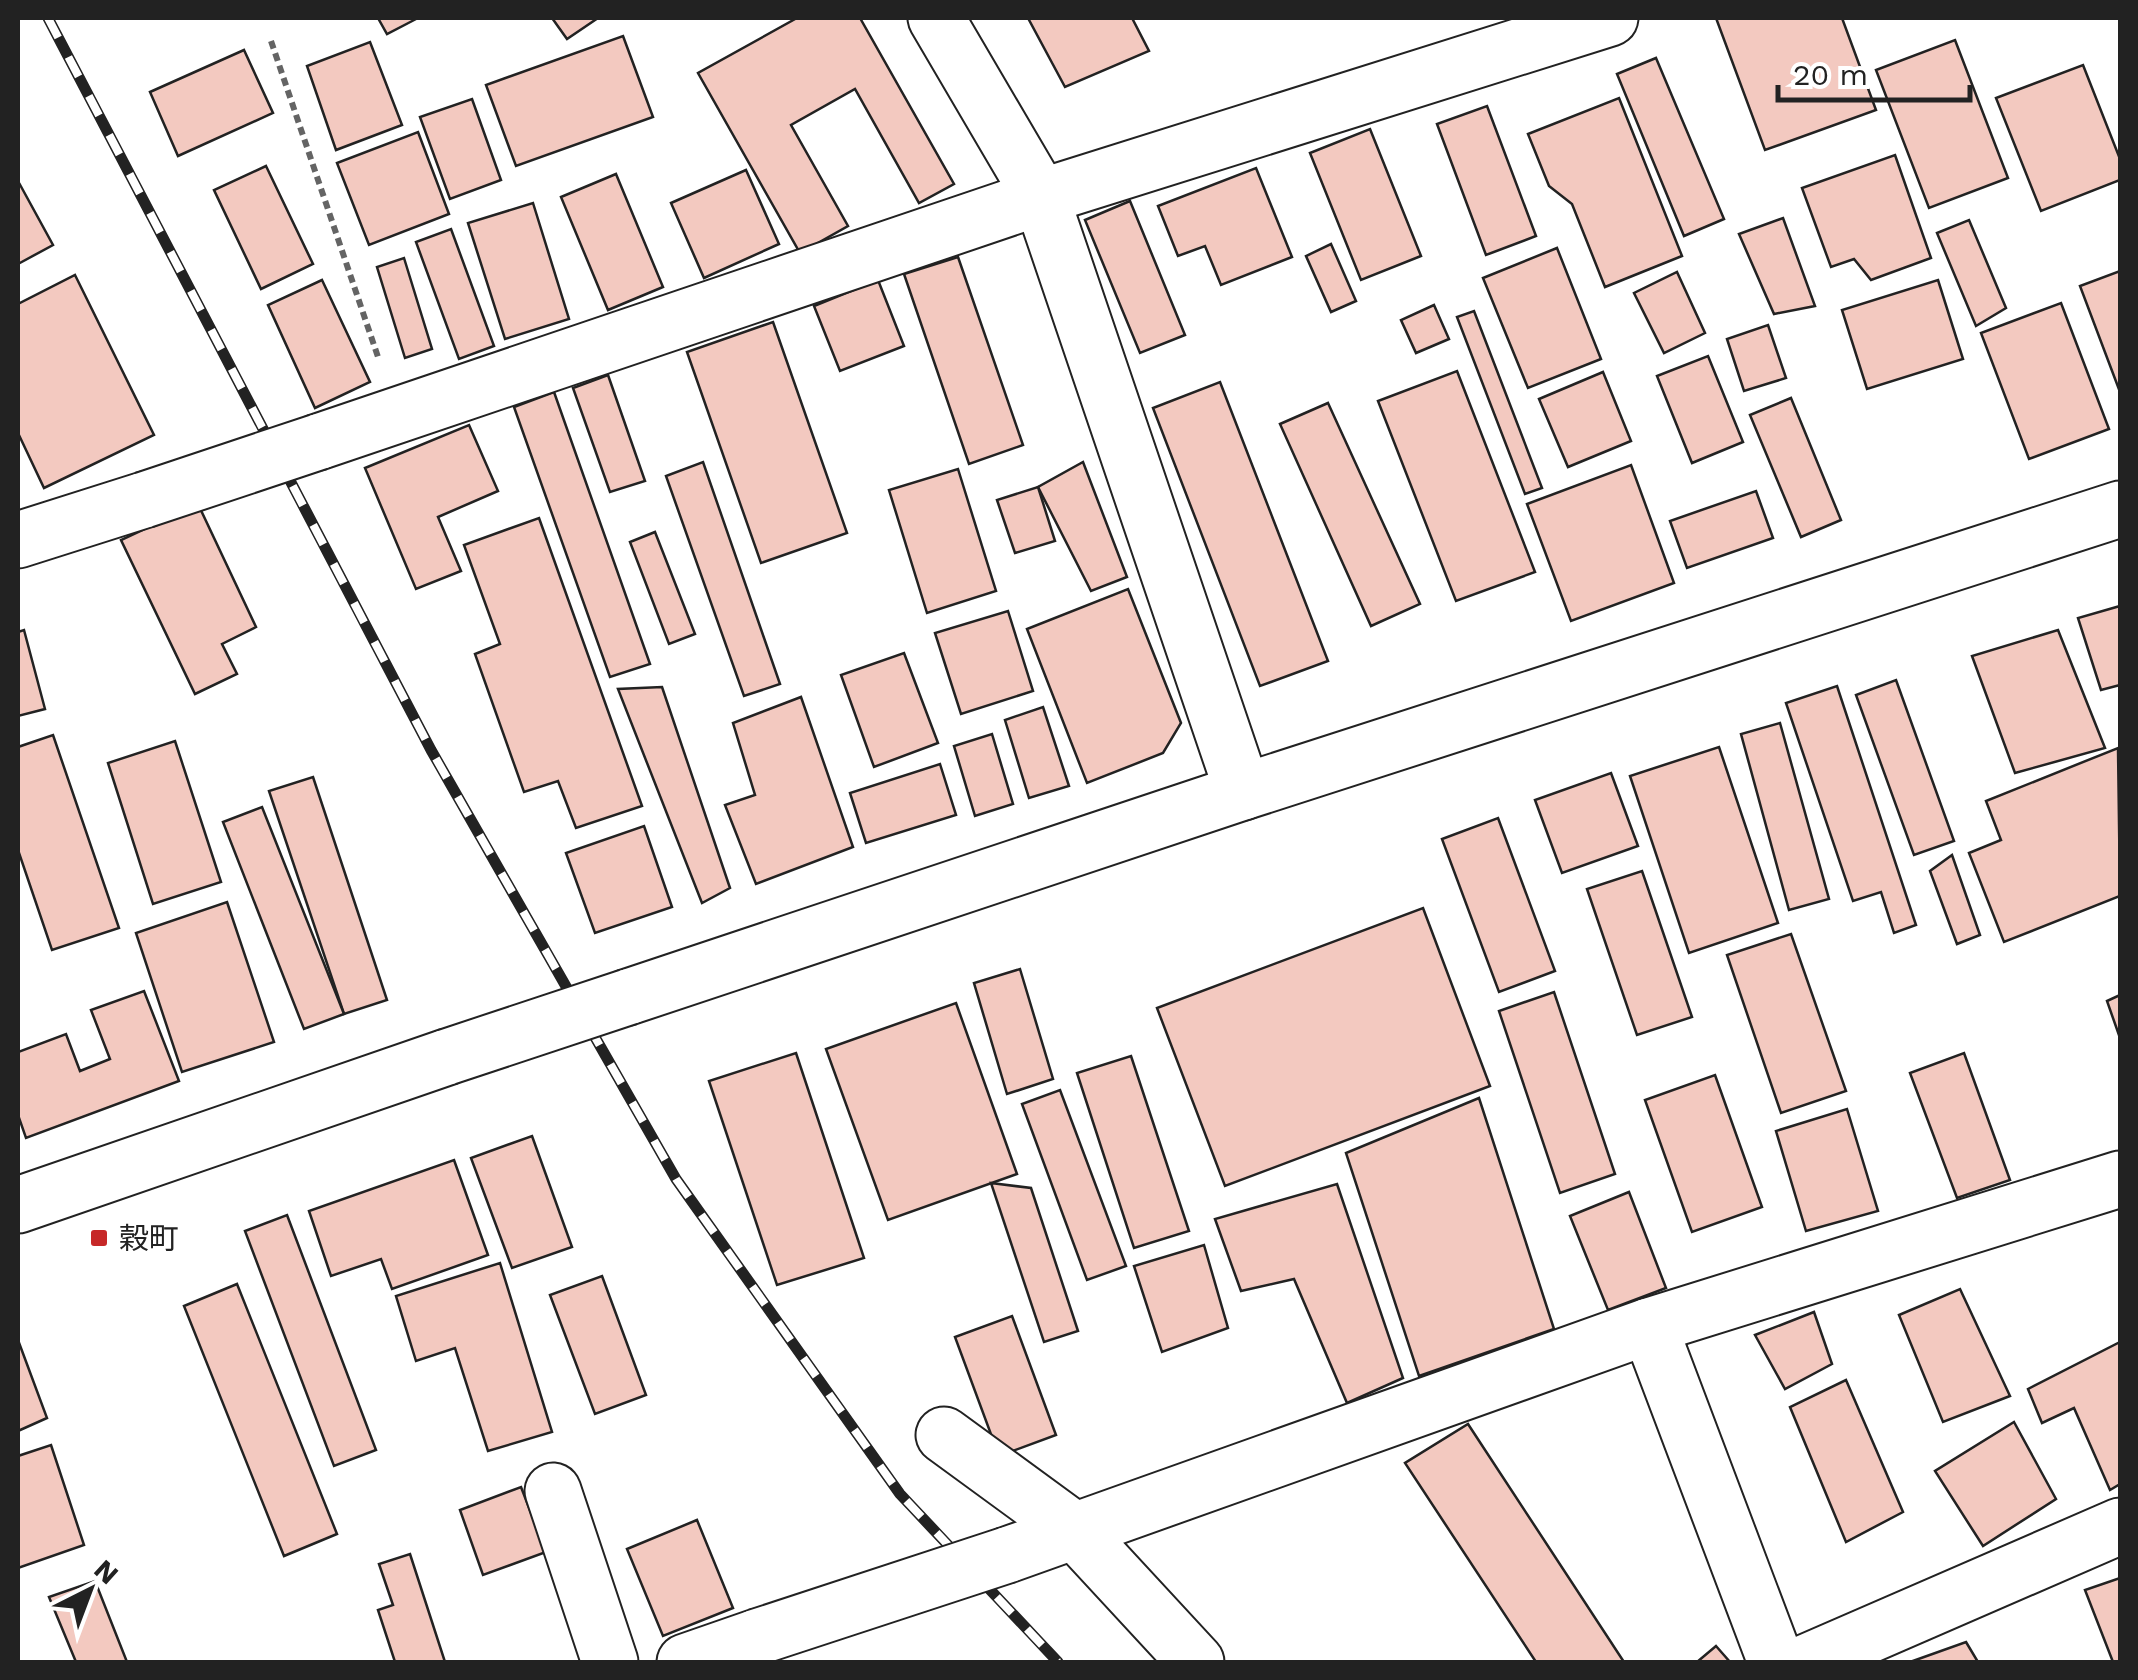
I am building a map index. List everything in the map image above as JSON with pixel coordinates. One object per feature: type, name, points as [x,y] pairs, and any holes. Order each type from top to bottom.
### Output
[{"type":"street","points":[[936,18],[1041,198],[1243,792]]},
{"type":"street","points":[[18,540],[1041,198],[1610,18]]},
{"type":"street","points":[[18,1205],[446,1056],[1243,792],[2120,509]]},
{"type":"street","points":[[685,1662],[1006,1555],[1649,1326],[2120,1179]]},
{"type":"street","points":[[1649,1326],[1776,1662]]},
{"type":"street","points":[[944,1436],[1074,1530],[1196,1662]]},
{"type":"street","points":[[553,1492],[610,1662]]},
{"type":"street","points":[[1807,1662],[2120,1526]]},
{"type":"path","points":[[272,41],[397,415]]},
{"type":"building","points":[[378,18],[418,18],[387,34]]},
{"type":"building","points":[[552,18],[598,18],[567,39]]},
{"type":"building","points":[[797,18],[860,18],[954,184],[919,203],[855,89],[791,125],[848,226],[800,253],[698,73]]},
{"type":"building","points":[[1028,18],[1132,18],[1149,51],[1065,87]]},
{"type":"building","points":[[1716,18],[1842,18],[1876,110],[1765,150]]},
{"type":"building","points":[[623,36],[653,117],[516,166],[486,85]]},
{"type":"building","points":[[1955,40],[2008,178],[1929,208],[1876,70]]},
{"type":"building","points":[[370,42],[402,125],[336,150],[307,66]]},
{"type":"building","points":[[244,50],[273,113],[178,156],[150,92]]},
{"type":"building","points":[[1656,58],[1724,219],[1684,236],[1617,74]]},
{"type":"building","points":[[2083,65],[2120,159],[2120,180],[2041,211],[1996,98]]},
{"type":"building","points":[[1619,98],[1682,256],[1605,287],[1572,204],[1549,186],[1528,134]]},
{"type":"building","points":[[472,99],[501,180],[450,199],[420,117]]},
{"type":"building","points":[[1487,106],[1536,236],[1486,255],[1437,124]]},
{"type":"building","points":[[1370,129],[1421,256],[1361,280],[1310,153]]},
{"type":"building","points":[[418,132],[449,214],[369,245],[337,163]]},
{"type":"building","points":[[1895,155],[1931,258],[1871,280],[1854,259],[1831,267],[1802,188]]},
{"type":"building","points":[[266,166],[313,264],[261,289],[214,190]]},
{"type":"building","points":[[1256,168],[1292,257],[1221,285],[1205,246],[1178,256],[1158,206]]},
{"type":"building","points":[[746,170],[779,244],[704,278],[671,203]]},
{"type":"building","points":[[616,174],[663,287],[608,310],[561,197]]},
{"type":"building","points":[[18,181],[53,245],[18,264]]},
{"type":"building","points":[[1130,201],[1185,335],[1140,353],[1085,220]]},
{"type":"building","points":[[533,203],[569,319],[505,339],[468,223]]},
{"type":"building","points":[[1783,218],[1815,306],[1774,314],[1739,234]]},
{"type":"building","points":[[1969,220],[2006,308],[1976,326],[1937,233]]},
{"type":"building","points":[[451,229],[494,346],[459,359],[416,242]]},
{"type":"building","points":[[1331,244],[1356,301],[1331,312],[1306,256]]},
{"type":"building","points":[[1557,248],[1601,359],[1528,388],[1483,278]]},
{"type":"building","points":[[958,257],[1023,445],[969,464],[904,274]]},
{"type":"building","points":[[404,258],[432,349],[405,358],[377,267]]},
{"type":"building","points":[[2120,271],[2120,392],[2080,286]]},
{"type":"building","points":[[1677,272],[1705,333],[1664,353],[1634,293]]},
{"type":"building","points":[[75,275],[154,435],[44,488],[18,433],[18,304]]},
{"type":"building","points":[[322,280],[370,382],[315,408],[268,305]]},
{"type":"building","points":[[878,280],[904,346],[840,371],[814,306]]},
{"type":"building","points":[[1938,280],[1963,359],[1867,389],[1842,310]]},
{"type":"building","points":[[2061,303],[2109,429],[2029,459],[1981,333]]},
{"type":"building","points":[[1434,305],[1449,339],[1416,353],[1401,320]]},
{"type":"building","points":[[1474,311],[1542,488],[1525,494],[1457,317]]},
{"type":"building","points":[[773,322],[847,533],[761,563],[687,352]]},
{"type":"building","points":[[1768,325],[1786,378],[1744,391],[1727,339]]},
{"type":"building","points":[[1708,356],[1743,442],[1692,463],[1657,376]]},
{"type":"building","points":[[1457,371],[1535,572],[1456,601],[1378,401]]},
{"type":"building","points":[[1603,372],[1631,441],[1568,467],[1539,399]]},
{"type":"building","points":[[608,375],[645,481],[610,492],[573,388]]},
{"type":"building","points":[[1220,382],[1328,661],[1260,686],[1153,408]]},
{"type":"building","points":[[554,392],[650,664],[610,677],[514,407]]},
{"type":"building","points":[[1791,398],[1841,520],[1801,537],[1750,415]]},
{"type":"building","points":[[1328,403],[1420,604],[1371,626],[1280,424]]},
{"type":"building","points":[[469,425],[498,491],[438,517],[461,571],[416,589],[365,468]]},
{"type":"building","points":[[703,462],[780,684],[744,696],[666,476]]},
{"type":"building","points":[[1083,462],[1127,577],[1091,591],[1038,487]]},
{"type":"building","points":[[1631,465],[1674,583],[1571,621],[1527,504]]},
{"type":"building","points":[[958,469],[996,591],[927,613],[889,490]]},
{"type":"building","points":[[1038,487],[1055,541],[1015,553],[997,500]]},
{"type":"building","points":[[1756,491],[1773,538],[1687,568],[1670,521]]},
{"type":"building","points":[[198,504],[256,627],[222,644],[237,674],[195,694],[121,540]]},
{"type":"building","points":[[539,518],[642,806],[576,828],[558,781],[524,792],[475,654],[500,644],[464,545]]},
{"type":"building","points":[[655,532],[695,634],[669,644],[630,542]]},
{"type":"building","points":[[1128,589],[1181,723],[1163,753],[1087,783],[1027,629]]},
{"type":"building","points":[[2120,606],[2120,685],[2101,690],[2078,618]]},
{"type":"building","points":[[1008,611],[1033,691],[961,714],[935,633]]},
{"type":"building","points":[[24,630],[45,709],[18,716],[18,632]]},
{"type":"building","points":[[2058,630],[2105,748],[2015,773],[1972,656]]},
{"type":"building","points":[[904,653],[938,743],[874,767],[841,675]]},
{"type":"building","points":[[1896,680],[1954,841],[1914,855],[1856,695]]},
{"type":"building","points":[[1837,686],[1916,925],[1894,933],[1881,892],[1853,901],[1786,703]]},
{"type":"building","points":[[662,687],[730,888],[702,903],[618,689]]},
{"type":"building","points":[[801,697],[853,847],[756,884],[725,805],[755,795],[733,723]]},
{"type":"building","points":[[1043,707],[1069,786],[1029,798],[1005,720]]},
{"type":"building","points":[[1780,723],[1829,899],[1789,910],[1741,734]]},
{"type":"building","points":[[992,734],[1013,804],[975,816],[954,746]]},
{"type":"building","points":[[53,735],[119,928],[52,950],[18,850],[18,747]]},
{"type":"building","points":[[175,741],[221,882],[153,904],[108,763]]},
{"type":"building","points":[[1719,747],[1778,923],[1689,953],[1630,776]]},
{"type":"building","points":[[2118,748],[2120,896],[2004,942],[1969,853],[2001,840],[1986,801]]},
{"type":"building","points":[[940,764],[956,815],[866,843],[850,793]]},
{"type":"building","points":[[1611,773],[1638,846],[1562,873],[1535,800]]},
{"type":"building","points":[[313,777],[387,1000],[344,1014],[269,791]]},
{"type":"building","points":[[262,807],[344,1014],[304,1029],[223,822]]},
{"type":"building","points":[[1498,818],[1555,971],[1499,992],[1442,839]]},
{"type":"building","points":[[644,826],[672,907],[595,933],[566,853]]},
{"type":"building","points":[[1952,855],[1980,935],[1957,944],[1930,871]]},
{"type":"building","points":[[1642,871],[1692,1017],[1637,1035],[1587,889]]},
{"type":"building","points":[[227,902],[274,1042],[182,1072],[136,933]]},
{"type":"building","points":[[1423,908],[1490,1086],[1225,1186],[1157,1008]]},
{"type":"building","points":[[1791,934],[1846,1091],[1781,1113],[1727,955]]},
{"type":"building","points":[[1020,969],[1053,1079],[1007,1094],[974,983]]},
{"type":"building","points":[[144,991],[179,1081],[26,1138],[18,1115],[18,1052],[66,1034],[80,1071],[110,1059],[91,1010]]},
{"type":"building","points":[[1554,992],[1615,1174],[1560,1193],[1499,1011]]},
{"type":"building","points":[[2120,995],[2120,1038],[2107,1001]]},
{"type":"building","points":[[956,1003],[1017,1174],[888,1220],[826,1049]]},
{"type":"building","points":[[796,1053],[864,1258],[777,1285],[709,1081]]},
{"type":"building","points":[[1964,1053],[2010,1180],[1957,1198],[1910,1073]]},
{"type":"building","points":[[1131,1056],[1189,1231],[1134,1248],[1077,1073]]},
{"type":"building","points":[[1715,1075],[1762,1207],[1692,1232],[1645,1100]]},
{"type":"building","points":[[1060,1090],[1126,1266],[1087,1280],[1022,1104]]},
{"type":"building","points":[[1479,1098],[1554,1329],[1419,1376],[1346,1153]]},
{"type":"building","points":[[1847,1109],[1878,1211],[1806,1231],[1776,1131]]},
{"type":"building","points":[[532,1136],[572,1247],[512,1268],[471,1158]]},
{"type":"building","points":[[454,1160],[488,1255],[392,1289],[381,1259],[331,1276],[309,1211]]},
{"type":"building","points":[[991,1183],[1031,1188],[1078,1331],[1044,1342]]},
{"type":"building","points":[[1337,1184],[1403,1378],[1347,1403],[1294,1279],[1241,1291],[1215,1219]]},
{"type":"building","points":[[1629,1192],[1666,1288],[1608,1310],[1570,1216]]},
{"type":"building","points":[[287,1215],[376,1450],[334,1466],[245,1231]]},
{"type":"building","points":[[1204,1245],[1228,1328],[1162,1352],[1134,1266]]},
{"type":"building","points":[[500,1263],[552,1432],[488,1451],[455,1348],[416,1361],[396,1296]]},
{"type":"building","points":[[602,1276],[646,1395],[595,1414],[550,1295]]},
{"type":"building","points":[[237,1284],[337,1534],[284,1556],[184,1306]]},
{"type":"building","points":[[1960,1289],[2010,1396],[1943,1422],[1899,1315]]},
{"type":"building","points":[[1814,1312],[1832,1364],[1785,1389],[1755,1335]]},
{"type":"building","points":[[1012,1316],[1056,1435],[999,1456],[955,1337]]},
{"type":"building","points":[[18,1340],[47,1418],[18,1431]]},
{"type":"building","points":[[2120,1342],[2120,1484],[2110,1490],[2074,1408],[2042,1423],[2028,1389]]},
{"type":"building","points":[[1846,1380],[1903,1512],[1846,1542],[1790,1407]]},
{"type":"building","points":[[2014,1422],[2056,1499],[1983,1546],[1935,1471]]},
{"type":"building","points":[[1468,1424],[1624,1662],[1536,1662],[1405,1463]]},
{"type":"building","points":[[51,1445],[84,1545],[18,1568],[18,1456]]},
{"type":"building","points":[[521,1487],[546,1552],[483,1575],[460,1510]]},
{"type":"building","points":[[697,1520],[733,1608],[663,1636],[627,1549]]},
{"type":"building","points":[[410,1554],[445,1662],[395,1662],[378,1610],[393,1605],[379,1564]]},
{"type":"building","points":[[2120,1578],[2120,1662],[2113,1662],[2085,1590]]},
{"type":"building","points":[[95,1581],[127,1662],[76,1662],[49,1597]]},
{"type":"building","points":[[1966,1642],[1978,1662],[1910,1662]]},
{"type":"building","points":[[1716,1646],[1730,1662],[1697,1662]]},
{"type":"railway","points":[[48,18],[431,750],[676,1179],[900,1494],[1058,1662]]},
{"type":"place","name":"穀町","points":[[99,1238]]}]
